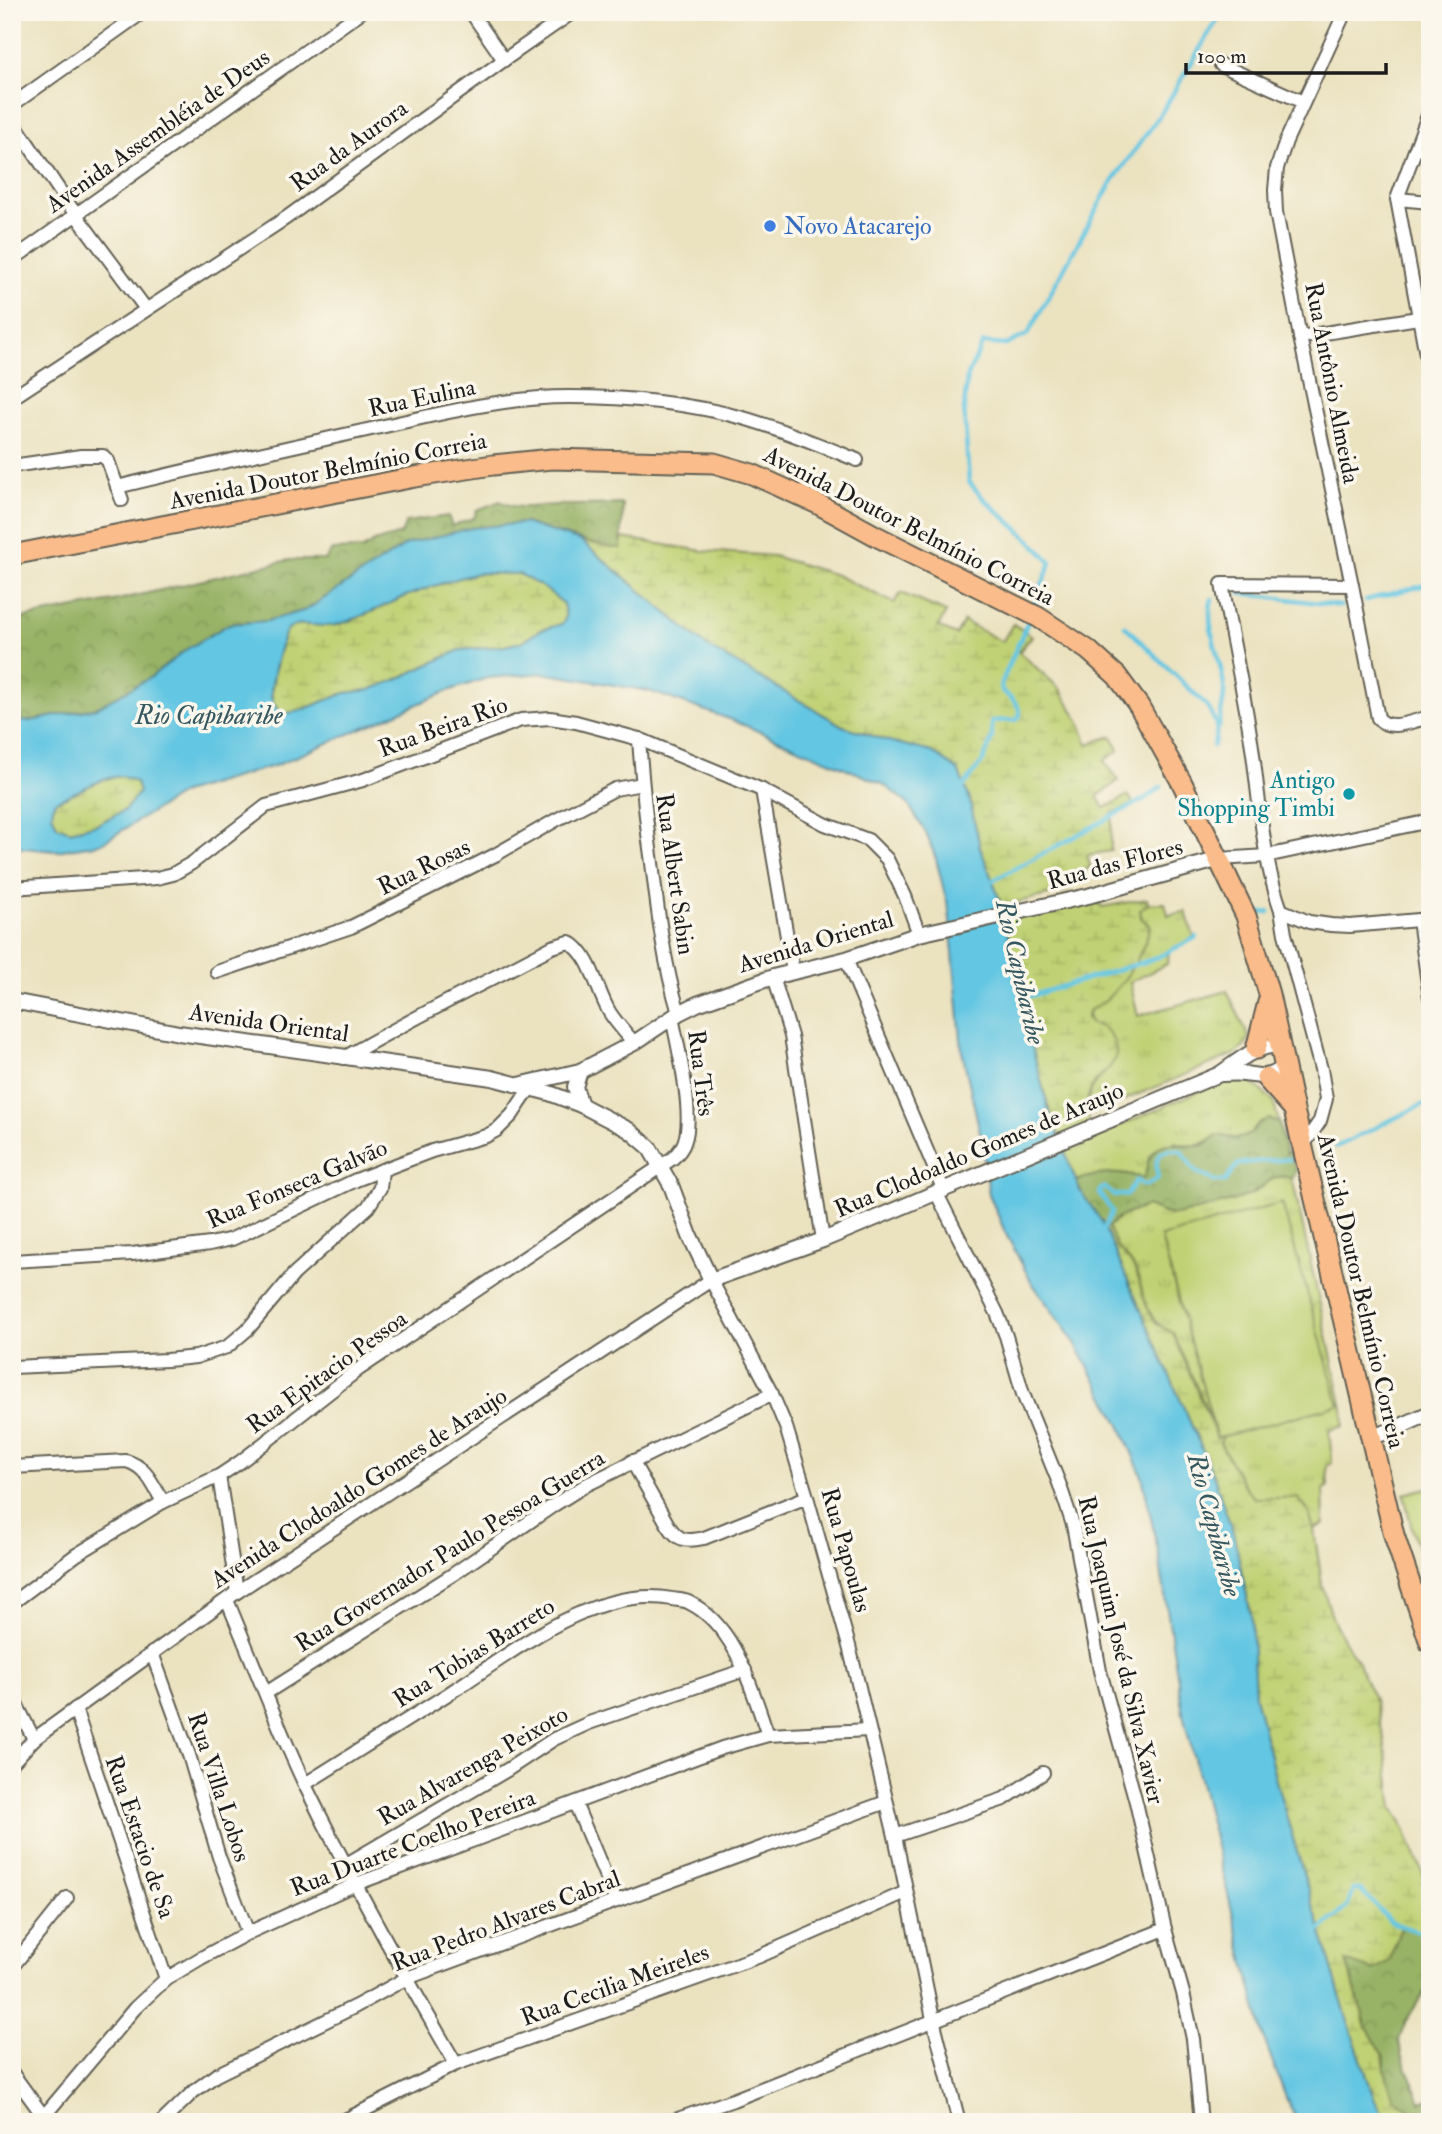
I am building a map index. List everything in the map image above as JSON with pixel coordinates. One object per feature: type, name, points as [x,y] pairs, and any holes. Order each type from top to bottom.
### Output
[{"type":"main road","name":"Avenida Doutor Belmínio Correia","points":[[12,555],[415,477],[493,465],[552,459],[696,461],[724,465],[752,474],[816,503],[1032,614],[1088,650],[1128,690],[1182,783],[1246,916],[1269,994],[1302,1147],[1397,1546],[1430,1643]]},
{"type":"main road","points":[[1256,1049],[1269,994]]},
{"type":"main road","points":[[1265,1078],[1294,1110]]},
{"type":"street","points":[[12,105],[143,12]]},
{"type":"street","name":"Avenida Assembléia de Deus","points":[[12,260],[361,12]]},
{"type":"street","points":[[471,12],[504,60]]},
{"type":"street","name":"Rua da Aurora","points":[[12,398],[286,218],[573,12]]},
{"type":"street","name":"Rua Antônio Almeida","points":[[1345,12],[1283,150],[1277,168],[1276,212],[1378,718],[1382,723],[1391,726],[1430,717]]},
{"type":"street","points":[[1221,65],[1303,102]]},
{"type":"street","points":[[1430,110],[1397,199],[1424,318],[1430,376]]},
{"type":"street","points":[[12,120],[76,215],[146,309]]},
{"type":"street","points":[[1397,199],[1430,202]]},
{"type":"street","points":[[1300,337],[1424,318]]},
{"type":"street","name":"Rua Eulina","points":[[117,487],[415,420],[516,400],[567,397],[683,406],[741,418],[857,460]]},
{"type":"street","points":[[12,466],[103,456],[108,461],[122,500]]},
{"type":"street","points":[[1302,1147],[1320,1121],[1326,1099],[1321,1069],[1265,856],[1252,746],[1222,583],[1352,585]]},
{"type":"street","name":"Rua Beira Rio","points":[[12,888],[157,878],[173,874],[192,863],[266,806],[363,780],[521,720],[564,719],[639,739],[762,790],[825,824],[868,840],[887,859],[905,895],[919,934]]},
{"type":"street","name":"Rua Albert Sabin","points":[[639,739],[642,784],[665,962],[676,1015]]},
{"type":"street","name":"Rua Rosas","points":[[217,972],[351,927],[495,855],[615,789],[642,784]]},
{"type":"street","points":[[762,790],[793,972]]},
{"type":"street","name":"Rua das Flores","points":[[937,930],[1088,896],[1220,859],[1265,856],[1430,821]]},
{"type":"street","points":[[1281,910],[1309,922],[1331,925],[1350,926],[1424,919],[1430,998]]},
{"type":"street","name":"Avenida Oriental","points":[[12,1001],[179,1033],[492,1078],[525,1086],[580,1071],[634,1043],[697,1004],[773,977],[846,959],[937,930]]},
{"type":"street","points":[[344,1058],[411,1019],[459,997],[552,947],[569,942],[589,966],[609,1012],[634,1043]]},
{"type":"street","name":"Rua Joaquim José da Silva Xavier","points":[[846,959],[940,1192],[1001,1324],[1023,1394],[1073,1525],[1100,1671],[1136,1802],[1193,2039],[1201,2122]]},
{"type":"street","points":[[773,977],[791,1036],[824,1240]]},
{"type":"street","name":"Rua Três","points":[[661,1166],[681,1150],[686,1139],[683,1074],[676,1015]]},
{"type":"street","points":[[1220,1074],[1256,1049],[1280,1045]]},
{"type":"street","points":[[1265,1078],[1284,1067]]},
{"type":"street","points":[[580,1071],[575,1087],[581,1105]]},
{"type":"street","name":"Rua Clodoaldo Gomes de Araujo","points":[[711,1280],[824,1240],[1220,1074],[1242,1073],[1265,1078]]},
{"type":"street","name":"Rua Papoulas","points":[[525,1086],[581,1105],[629,1130],[649,1147],[671,1185],[690,1236],[772,1394],[786,1427],[849,1646],[895,1836],[933,2019],[959,2122]]},
{"type":"street","name":"Rua Fonseca Galvão","points":[[12,1261],[132,1254],[232,1239],[356,1180],[432,1151],[486,1136],[497,1130],[512,1115],[525,1086]]},
{"type":"street","name":"Rua Epitacio Pessoa","points":[[12,1603],[76,1555],[163,1502],[219,1476],[240,1462],[359,1369],[661,1166]]},
{"type":"street","points":[[12,1367],[167,1360],[196,1357],[227,1347],[248,1329],[294,1274],[368,1208],[380,1188],[382,1170]]},
{"type":"street","name":"Avenida Clodoaldo Gomes de Araujo","points":[[12,1763],[34,1739],[232,1596],[711,1280]]},
{"type":"street","name":"Rua Governador Paulo Pessoa Guerra","points":[[266,1693],[452,1575],[554,1504],[632,1461],[772,1394]]},
{"type":"street","points":[[1371,1437],[1430,1413]]},
{"type":"street","points":[[12,1467],[126,1461],[144,1470],[163,1502]]},
{"type":"street","points":[[632,1461],[674,1535],[681,1540],[704,1538],[807,1497]]},
{"type":"street","points":[[219,1476],[229,1548],[232,1596],[266,1693],[305,1784],[345,1865],[456,2064]]},
{"type":"street","name":"Rua Tobias Barreto","points":[[305,1784],[538,1635],[565,1620],[602,1605],[635,1597],[660,1596],[687,1601],[711,1619],[728,1639],[745,1670],[768,1735]]},
{"type":"street","name":"Rua Villa Lobos","points":[[152,1653],[189,1755],[219,1857],[248,1933]]},
{"type":"street","name":"Rua Alvarenga Peixoto","points":[[345,1865],[507,1770],[554,1739],[589,1723],[745,1670]]},
{"type":"street","points":[[12,1696],[34,1739]]},
{"type":"street","name":"Rua Estacio de Sa","points":[[75,1709],[166,1979]]},
{"type":"street","name":"Rua Duarte Coelho Pereira","points":[[43,2120],[135,2008],[166,1979],[248,1933],[356,1884],[722,1748],[768,1735],[869,1730]]},
{"type":"street","points":[[895,1836],[1004,1799],[1043,1773]]},
{"type":"street","name":"Rua Pedro Alvares Cabral","points":[[162,2122],[193,2092],[216,2075],[356,2007],[407,1978],[886,1802]]},
{"type":"street","points":[[575,1804],[616,1901]]},
{"type":"street","name":"Rua Cecilia Meireles","points":[[341,2122],[456,2064],[760,1956],[906,1892]]},
{"type":"street","points":[[12,1967],[67,1898]]},
{"type":"street","points":[[669,2122],[733,2100],[1165,1928]]},
{"type":"street","points":[[12,2073],[43,2120]]},
{"type":"green space","points":[[500,501],[527,507],[623,504],[621,548],[597,545],[524,523],[471,529],[407,544],[306,610],[267,621],[229,624],[187,649],[151,677],[96,708],[12,722],[12,620],[118,600],[289,560],[325,560],[332,550],[363,549],[374,542],[401,534],[406,522],[448,516],[452,526],[474,518],[477,510]]},
{"type":"green space","points":[[622,538],[703,551],[773,556],[836,575],[894,603],[901,593],[946,612],[938,627],[956,635],[964,621],[1002,642],[1013,624],[1032,636],[1019,652],[1060,689],[1079,721],[1088,744],[1112,736],[1119,750],[1104,761],[1119,780],[1097,797],[1105,808],[1128,795],[1134,805],[1112,813],[1111,851],[1087,855],[1091,868],[1074,873],[1078,882],[1066,886],[1068,890],[1002,906],[980,847],[969,797],[885,740],[843,726],[706,646],[581,541],[621,548]]},
{"type":"green space","points":[[478,573],[519,574],[544,587],[563,603],[566,617],[562,624],[541,630],[522,642],[460,650],[369,690],[345,693],[299,711],[283,714],[275,706],[272,697],[273,683],[288,629],[305,624],[336,625],[406,596]]},
{"type":"green space","points":[[121,776],[136,782],[139,792],[125,810],[98,824],[70,831],[57,826],[52,814],[54,802],[104,779]]},
{"type":"green space","points":[[1095,899],[1102,907],[1147,899],[1148,904],[1140,909],[1141,918],[1150,926],[1135,963],[1119,987],[1088,1011],[1087,1018],[1091,1024],[1098,1025],[1110,1035],[1116,1055],[1114,1061],[1095,1082],[1087,1101],[1087,1113],[1094,1136],[1064,1150],[1037,1065],[1005,919]]},
{"type":"green space","points":[[1165,903],[1168,915],[1186,912],[1194,937],[1169,952],[1167,964],[1130,982],[1138,1016],[1227,991],[1249,1037],[1246,1045],[1235,1054],[1086,1116],[1089,1097],[1095,1084],[1116,1057],[1094,1029],[1088,1011],[1117,986],[1142,949],[1150,926],[1141,918],[1140,909],[1148,904]]},
{"type":"green space","points":[[1229,1078],[1247,1079],[1273,1100],[1279,1123],[1261,1121],[1251,1133],[1242,1137],[1217,1135],[1193,1146],[1175,1142],[1149,1158],[1143,1178],[1109,1174],[1076,1181],[1064,1150]]},
{"type":"green space","points":[[1269,1119],[1279,1123],[1286,1153],[1291,1152],[1296,1172],[1292,1178],[1274,1178],[1253,1193],[1238,1199],[1172,1215],[1146,1206],[1119,1217],[1108,1227],[1089,1206],[1076,1181],[1109,1174],[1143,1178],[1150,1157],[1163,1145],[1196,1146],[1205,1144],[1217,1135],[1243,1137],[1260,1122]]},
{"type":"green space","points":[[1281,1176],[1292,1178],[1343,1409],[1344,1426],[1329,1430],[1332,1462],[1327,1466],[1328,1486],[1323,1490],[1324,1524],[1314,1529],[1306,1507],[1297,1498],[1254,1498],[1220,1443],[1223,1436],[1339,1404],[1161,1237],[1214,1427],[1173,1333],[1157,1324],[1147,1307],[1136,1271],[1118,1249],[1108,1227],[1119,1217],[1146,1206],[1172,1215],[1232,1201],[1254,1193],[1271,1179]]},
{"type":"green space","points":[[1282,1203],[1339,1405],[1217,1438],[1161,1237]]},
{"type":"green space","points":[[1102,1222],[1108,1227],[1118,1249],[1136,1271],[1147,1307],[1157,1324],[1173,1333],[1217,1438],[1223,1436],[1220,1443],[1243,1484],[1254,1498],[1297,1498],[1306,1507],[1314,1529],[1322,1584],[1332,1617],[1346,1645],[1359,1662],[1373,1696],[1384,1738],[1393,1808],[1402,1822],[1430,1892],[1430,1936],[1401,1925],[1390,1960],[1374,1971],[1346,1961],[1367,2028],[1383,2054],[1394,2099],[1411,2110],[1413,2122],[1387,2122],[1375,2100],[1347,2019],[1277,1785],[1255,1696],[1251,1615],[1234,1536],[1213,1474]]},
{"type":"green space","points":[[1427,1488],[1430,1499],[1430,1583],[1404,1494]]},
{"type":"green space","points":[[1401,1925],[1430,1936],[1430,1988],[1425,1991],[1406,2021],[1399,2040],[1401,2055],[1421,2102],[1430,2099],[1430,2122],[1413,2122],[1411,2110],[1394,2099],[1383,2054],[1367,2028],[1346,1960],[1374,1970],[1390,1960]]},
{"type":"water","name":"Rio Capibaribe","points":[[524,523],[581,541],[706,646],[843,726],[932,752],[958,770],[969,797],[980,847],[1002,906],[1048,1108],[1079,1189],[1102,1222],[1213,1474],[1234,1536],[1251,1615],[1255,1696],[1277,1785],[1347,2019],[1375,2100],[1387,2122],[1298,2122],[1264,2039],[1183,1714],[1159,1556],[1142,1476],[1119,1423],[1075,1343],[1032,1283],[1005,1232],[989,1194],[981,1137],[962,1051],[949,910],[936,859],[926,833],[908,804],[883,784],[732,720],[649,691],[543,673],[487,678],[448,691],[277,765],[183,793],[100,844],[56,851],[12,847],[12,722],[96,708],[151,677],[187,649],[229,624],[267,621],[306,610],[407,544],[471,528]],"holes":[[[478,573],[519,574],[563,603],[566,617],[562,624],[541,630],[521,642],[460,650],[369,690],[345,693],[299,711],[283,714],[275,706],[271,696],[272,682],[288,629],[305,624],[336,625],[406,596]],[[121,776],[136,782],[139,792],[125,810],[98,824],[70,831],[57,826],[52,814],[54,802],[104,779]]]},
{"type":"waterway","points":[[1033,608],[1051,562],[969,482],[964,409],[967,377],[983,343],[1006,345],[1028,334],[1110,185],[1160,115],[1222,12]]},
{"type":"waterway","points":[[1366,600],[1430,584]]},
{"type":"waterway","points":[[1241,593],[1341,606]]},
{"type":"waterway","points":[[1212,599],[1210,620],[1224,687],[1219,726]]},
{"type":"waterway","points":[[963,787],[983,761],[992,738],[992,721],[1016,720],[1020,715],[1016,704],[1002,691],[1001,684],[1029,619]]},
{"type":"waterway","points":[[1125,626],[1207,706],[1216,725],[1213,746]]},
{"type":"waterway","points":[[990,882],[1146,798],[1161,787]]},
{"type":"waterway","points":[[1262,913],[1269,912]]},
{"type":"waterway","points":[[1017,1000],[1154,959],[1197,937]]},
{"type":"waterway","points":[[1336,1147],[1430,1101]]},
{"type":"waterway","points":[[1103,1230],[1112,1211],[1099,1193],[1101,1189],[1104,1187],[1113,1195],[1127,1195],[1136,1181],[1147,1185],[1158,1178],[1157,1160],[1162,1152],[1167,1150],[1181,1151],[1195,1171],[1214,1181],[1225,1181],[1239,1164],[1290,1159]]},
{"type":"waterway","points":[[1319,1931],[1348,1906],[1353,1889],[1361,1890],[1391,1922],[1430,1936]]},
{"type":"place","name":"Novo Atacarejo","points":[[770,226]]},
{"type":"place","name":"Antigo Shopping Timbi","points":[[1349,794]]}]
